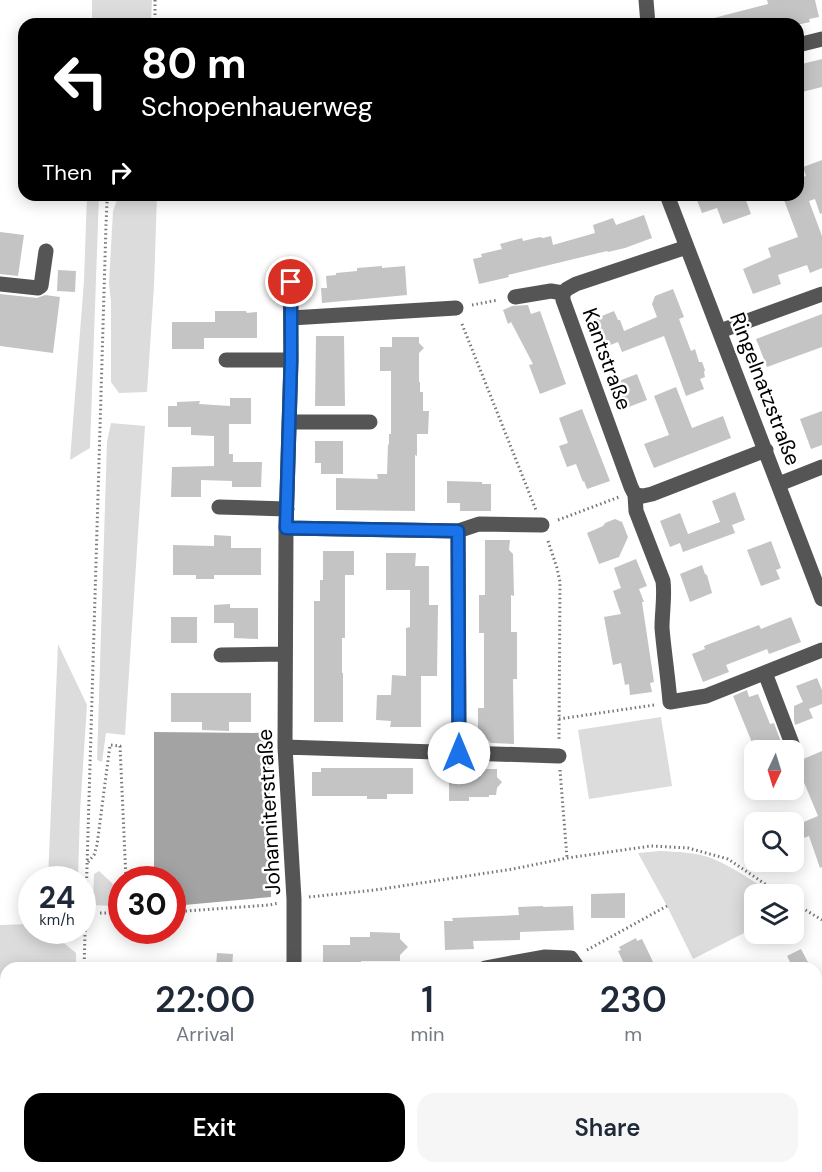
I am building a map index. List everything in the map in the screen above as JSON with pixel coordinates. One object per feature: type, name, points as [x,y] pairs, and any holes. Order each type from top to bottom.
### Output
[{"type":"street","points":[[646,0],[648,18]]},
{"type":"street","points":[[804,44],[822,39]]},
{"type":"street","name":"Ringelnatzstraße","points":[[669,201],[822,599]]},
{"type":"street","name":"Kantstraße","points":[[670,702],[663,630],[663,581],[636,511],[636,495],[631,487],[563,300],[563,293],[576,284],[687,247]]},
{"type":"street","points":[[0,284],[38,288],[41,286],[46,251]]},
{"type":"street","name":"Johanniterstraße","points":[[290,264],[291,360],[286,528],[285,747],[294,899],[294,962]]},
{"type":"street","points":[[515,297],[551,291],[563,293]]},
{"type":"street","points":[[720,331],[822,294]]},
{"type":"street","points":[[291,318],[456,308]]},
{"type":"street","points":[[226,360],[291,360]]},
{"type":"street","points":[[289,422],[370,422]]},
{"type":"street","points":[[636,495],[652,494],[766,450]]},
{"type":"street","points":[[779,484],[822,467]]},
{"type":"street","points":[[219,507],[287,509]]},
{"type":"street","points":[[286,528],[458,531],[478,524],[542,525]]},
{"type":"street","points":[[458,531],[459,753]]},
{"type":"street","points":[[670,702],[706,696],[822,650]]},
{"type":"street","points":[[221,655],[285,654]]},
{"type":"street","points":[[765,673],[791,740]]},
{"type":"street","points":[[285,747],[559,756]]},
{"type":"street","points":[[517,962],[544,957],[570,962]]},
{"type":"path","points":[[155,0],[155,18]]},
{"type":"path","points":[[84,962],[107,201]]},
{"type":"path","points":[[515,297],[456,308],[542,525],[560,582],[559,756],[567,858]]},
{"type":"path","points":[[542,525],[619,497],[636,495]]},
{"type":"path","points":[[559,719],[670,702]]},
{"type":"path","points":[[88,862],[94,855],[97,845],[110,746],[120,746],[125,866]]},
{"type":"path","points":[[186,911],[269,904],[375,890],[651,846],[688,848],[728,860],[765,884]]},
{"type":"path","points":[[577,962],[667,906]]},
{"type":"path","points":[[804,909],[822,920]]},
{"type":"path","points":[[100,913],[108,913]]},
{"type":"shaded area","points":[[92,0],[152,0],[151,18],[92,18]]},
{"type":"shaded area","points":[[87,201],[99,201],[90,448],[70,460],[84,281]]},
{"type":"shaded area","points":[[117,201],[157,201],[147,392],[119,393],[111,382],[109,283],[113,211]]},
{"type":"shaded area","points":[[111,423],[145,426],[125,735],[106,733],[102,762],[97,760],[107,442]]},
{"type":"shaded area","points":[[58,644],[87,705],[78,866],[49,866]]},
{"type":"shaded area","points":[[661,717],[672,786],[589,799],[578,730]]},
{"type":"shaded area","points":[[154,732],[269,733],[271,897],[186,905],[186,866],[154,866]]},
{"type":"shaded area","points":[[660,851],[705,856],[735,870],[757,884],[744,884],[744,933],[693,959],[638,853]]},
{"type":"shaded area","points":[[99,871],[108,879],[108,906],[96,905],[96,873]]},
{"type":"shaded area","points":[[18,924],[18,944],[65,944],[76,953],[76,962],[0,962],[0,925]]},
{"type":"building","points":[[767,0],[815,0],[819,17],[809,19],[810,22],[804,23],[804,18],[714,18],[768,4]]},
{"type":"building","points":[[822,59],[822,87],[804,92],[804,64]]},
{"type":"building","points":[[822,160],[822,213],[820,214],[815,199],[809,201],[822,236],[822,268],[810,273],[807,265],[778,275],[781,284],[753,294],[743,269],[771,257],[768,248],[798,237],[784,201],[804,201],[804,177],[806,176],[804,167]]},
{"type":"building","points":[[697,201],[746,201],[751,214],[723,224],[717,208],[702,213]]},
{"type":"building","points":[[644,215],[652,238],[625,248],[479,284],[473,259],[482,257],[481,254],[502,249],[500,244],[522,238],[523,241],[551,236],[553,245],[595,233],[593,225],[613,218],[616,225]]},
{"type":"building","points":[[0,232],[24,235],[18,276],[0,274]]},
{"type":"building","points":[[382,266],[382,268],[405,266],[407,295],[322,303],[321,288],[327,288],[326,276],[357,271],[357,268]]},
{"type":"building","points":[[58,270],[76,271],[75,292],[57,291]]},
{"type":"building","points":[[673,289],[684,317],[679,319],[691,351],[695,349],[699,362],[702,362],[705,370],[705,377],[700,379],[704,389],[686,396],[664,336],[622,352],[618,342],[603,348],[592,320],[614,311],[624,331],[657,317],[652,304],[655,296]]},
{"type":"building","points":[[0,294],[37,298],[45,295],[60,297],[53,353],[0,346]]},
{"type":"building","points":[[528,305],[531,314],[540,311],[566,384],[540,394],[529,365],[533,364],[511,322],[508,324],[503,310],[512,306]]},
{"type":"building","points":[[215,311],[257,312],[257,338],[204,338],[204,349],[172,349],[172,322],[215,322]]},
{"type":"building","points":[[822,314],[822,347],[767,367],[756,339]]},
{"type":"building","points":[[316,336],[344,336],[345,406],[315,406]]},
{"type":"building","points":[[392,337],[419,337],[419,343],[424,348],[419,353],[419,382],[420,392],[423,392],[423,411],[429,411],[428,434],[417,434],[415,511],[336,510],[336,478],[378,479],[377,474],[387,474],[389,434],[391,434],[391,371],[380,371],[380,347],[392,347]]},
{"type":"building","points":[[637,374],[647,400],[626,408],[616,382]]},
{"type":"building","points":[[676,387],[692,428],[723,416],[731,438],[654,468],[644,444],[669,435],[654,396]]},
{"type":"building","points":[[230,398],[251,398],[251,424],[229,424],[229,454],[233,454],[233,462],[262,462],[261,487],[232,487],[232,481],[201,480],[201,497],[171,497],[172,467],[214,466],[214,436],[191,435],[191,427],[168,427],[168,406],[177,406],[177,402],[200,401],[199,404],[230,406]]},
{"type":"building","points":[[582,409],[610,481],[587,489],[576,464],[567,467],[559,446],[568,443],[559,418]]},
{"type":"building","points":[[822,411],[822,445],[811,449],[800,419]]},
{"type":"building","points":[[315,441],[343,441],[343,474],[321,474],[321,463],[315,463]]},
{"type":"building","points":[[447,481],[491,484],[491,511],[460,511],[460,503],[447,503]]},
{"type":"building","points":[[735,492],[745,520],[732,525],[735,533],[683,552],[680,543],[670,547],[660,521],[680,513],[688,534],[720,522],[712,501]]},
{"type":"building","points":[[615,519],[622,522],[628,537],[619,557],[599,564],[587,533]]},
{"type":"building","points":[[214,535],[231,536],[231,548],[261,548],[261,575],[214,575],[214,579],[196,579],[196,575],[173,575],[173,545],[214,546]]},
{"type":"building","points":[[485,540],[510,540],[509,550],[513,554],[514,596],[511,595],[511,632],[517,632],[517,679],[513,679],[514,744],[491,743],[478,730],[478,708],[484,708],[484,633],[479,633],[479,595],[485,595]]},
{"type":"building","points":[[771,541],[781,568],[776,570],[780,579],[761,586],[747,550]]},
{"type":"building","points":[[323,551],[354,551],[354,575],[345,575],[345,638],[342,638],[343,722],[314,722],[314,601],[320,601]]},
{"type":"building","points":[[386,553],[416,553],[415,566],[429,566],[429,605],[438,605],[437,676],[421,676],[421,727],[390,727],[391,721],[376,720],[377,695],[391,695],[392,675],[406,676],[406,628],[410,627],[410,590],[386,590]]},
{"type":"building","points":[[636,559],[647,586],[639,589],[644,602],[642,602],[654,682],[650,683],[652,692],[630,695],[629,684],[625,685],[621,663],[613,665],[604,617],[621,614],[613,591],[621,588],[614,568]]},
{"type":"building","points":[[702,565],[712,593],[690,602],[680,574]]},
{"type":"building","points":[[230,604],[230,608],[258,608],[258,639],[234,638],[234,623],[214,623],[214,605]]},
{"type":"building","points":[[171,617],[197,617],[197,643],[171,643]]},
{"type":"building","points":[[791,617],[801,642],[769,654],[767,649],[726,665],[729,672],[703,682],[692,654],[705,649],[704,646],[759,625],[761,629]]},
{"type":"building","points":[[817,678],[822,690],[822,704],[809,709],[813,718],[795,725],[794,706],[803,702],[796,686]]},
{"type":"building","points":[[747,690],[749,697],[758,694],[770,724],[774,723],[780,740],[751,740],[733,696]]},
{"type":"building","points":[[171,693],[251,693],[251,722],[229,722],[229,731],[202,730],[202,722],[171,722]]},
{"type":"building","points":[[822,751],[822,867],[820,868],[809,836],[804,838],[804,822],[818,816],[804,782],[804,759]]},
{"type":"building","points":[[321,768],[413,768],[413,794],[387,794],[387,799],[367,799],[367,796],[312,796],[312,772],[321,772]]},
{"type":"building","points":[[465,769],[497,769],[497,777],[502,782],[497,788],[496,795],[469,797],[469,801],[449,801],[449,780],[464,781]]},
{"type":"building","points":[[625,893],[625,918],[591,918],[591,894]]},
{"type":"building","points":[[573,906],[574,930],[520,932],[520,940],[473,941],[474,949],[445,950],[444,921],[453,921],[452,918],[519,915],[518,907]]},
{"type":"building","points":[[370,932],[400,933],[400,939],[408,947],[400,955],[400,961],[323,962],[323,945],[350,945],[350,937],[370,937]]},
{"type":"building","points":[[636,938],[637,941],[642,939],[653,962],[623,962],[618,951],[621,950],[619,947]]},
{"type":"building","points":[[801,949],[808,962],[790,962],[787,956]]},
{"type":"building","points":[[217,953],[233,954],[232,962],[216,962]]},
{"type":"route","points":[[291,282],[286,528],[458,531],[459,753]]}]
